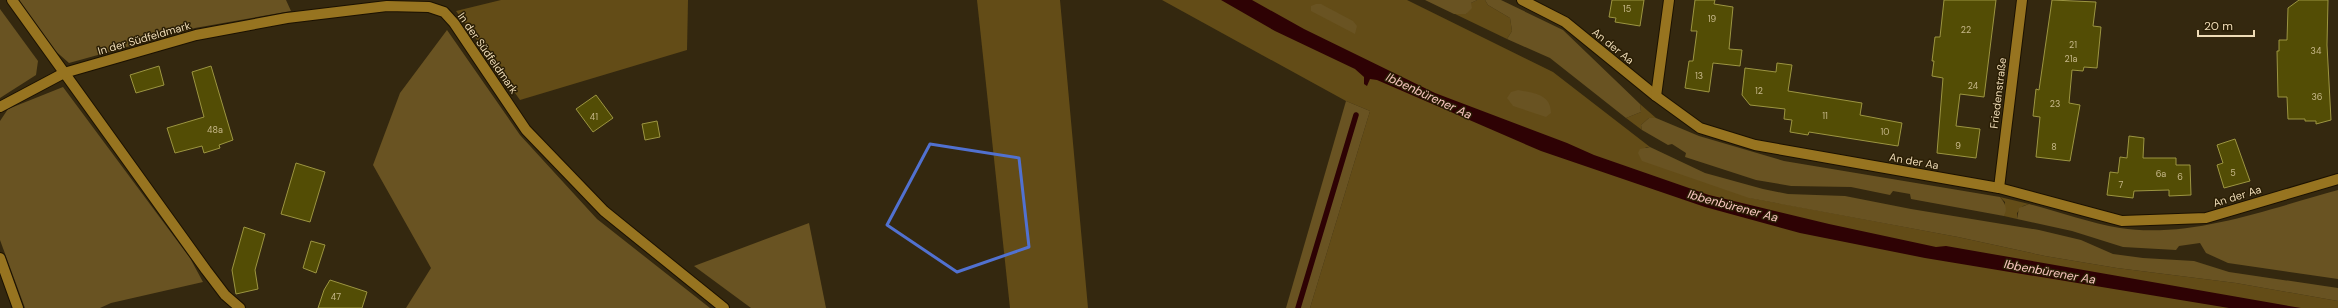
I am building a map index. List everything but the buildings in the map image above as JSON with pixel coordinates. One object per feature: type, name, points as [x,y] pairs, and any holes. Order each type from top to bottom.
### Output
[{"type":"street","points":[[12,0],[206,270],[225,295],[240,308]]},
{"type":"street","name":"An der Aa","points":[[1522,0],[1565,22],[1656,96],[1700,128],[1754,146],[1999,188],[2122,221],[2206,218],[2338,179]]},
{"type":"street","points":[[1656,96],[1669,0]]},
{"type":"street","name":"Friedenstraße","points":[[1999,188],[2022,0]]},
{"type":"street","name":"In der Südfeldmark","points":[[0,107],[64,73],[196,35],[287,18],[387,6],[429,7],[444,12],[454,23],[526,130],[604,211],[724,308]]},
{"type":"street","points":[[0,258],[18,308]]},
{"type":"highlighted area","points":[[930,144],[1019,158],[1029,247],[957,272],[887,225]]},
{"type":"shaded area","points":[[16,0],[286,0],[291,11],[195,28],[69,63],[44,41]]},
{"type":"shaded area","points":[[501,0],[688,0],[687,50],[520,100],[456,11]]},
{"type":"shaded area","points":[[977,0],[1060,0],[1088,308],[1010,308]]},
{"type":"shaded area","points":[[1162,0],[1407,0],[1553,72],[1650,147],[1645,147],[1751,198],[1958,237],[2045,256],[2117,268],[2236,283],[2338,301],[2338,308],[1310,308],[1370,111],[1346,101]]},
{"type":"shaded area","points":[[1425,0],[1477,0],[1471,3],[1472,8],[1466,14],[1454,14]]},
{"type":"shaded area","points":[[1477,0],[1485,0],[1488,5],[1510,18],[1512,31],[1507,39],[1455,14],[1466,14],[1471,3]]},
{"type":"shaded area","points":[[1485,0],[1501,0],[1563,30],[1640,104],[1641,112],[1626,118],[1550,58],[1507,39],[1512,31],[1510,18],[1488,5]]},
{"type":"shaded area","points":[[1321,4],[1353,21],[1357,26],[1355,34],[1311,11],[1311,6]]},
{"type":"shaded area","points":[[0,9],[38,61],[36,75],[0,98]]},
{"type":"shaded area","points":[[447,30],[520,135],[597,219],[710,308],[406,308],[431,268],[373,165],[400,93]]},
{"type":"shaded area","points":[[63,87],[190,258],[203,282],[111,303],[100,308],[25,308],[0,240],[0,121],[8,109]]},
{"type":"shaded area","points":[[1518,90],[1545,98],[1550,107],[1551,113],[1546,117],[1513,106],[1507,98],[1511,92]]},
{"type":"shaded area","points":[[1346,101],[1370,111],[1310,308],[1286,308]]},
{"type":"shaded area","points":[[1640,104],[1656,118],[1649,118],[1641,125],[1642,130],[1626,118],[1641,112]]},
{"type":"shaded area","points":[[1649,118],[1656,118],[1699,136],[1784,161],[2000,197],[2006,210],[2004,216],[1911,199],[1910,194],[1893,191],[1890,195],[1851,187],[1791,186],[1756,180],[1685,157],[1686,153],[1672,144],[1668,145],[1642,130],[1641,125]]},
{"type":"shaded area","points":[[1650,147],[1705,173],[1763,189],[1788,194],[1845,196],[1911,209],[2039,230],[2081,240],[2113,254],[2143,258],[2194,261],[2229,272],[2338,288],[2338,301],[2236,283],[2117,268],[2045,256],[1958,237],[1749,198],[1642,161],[1638,153],[1640,149]]},
{"type":"shaded area","points":[[2338,190],[2338,279],[2228,263],[2206,253],[2200,243],[2179,246],[2176,250],[2123,247],[2072,231],[2017,219],[2019,208],[2029,204],[2120,228],[2147,230],[2175,229],[2203,226],[2230,220]]},
{"type":"shaded area","points":[[2000,197],[2029,204],[2023,206],[2017,213],[2017,219],[2004,216],[2005,202]]},
{"type":"shaded area","points":[[809,223],[826,308],[751,308],[694,266]]},
{"type":"water","name":"Ibbenbürener Aa","points":[[1221,0],[1252,0],[1304,29],[1435,93],[1567,143],[1594,155],[1709,195],[1829,224],[1936,247],[1946,246],[2301,308],[2229,308],[1925,258],[1800,233],[1705,207],[1541,151],[1377,80],[1370,79],[1367,86],[1364,84],[1364,77],[1355,69],[1275,31]]},
{"type":"waterway","points":[[1298,308],[1356,115]]}]
